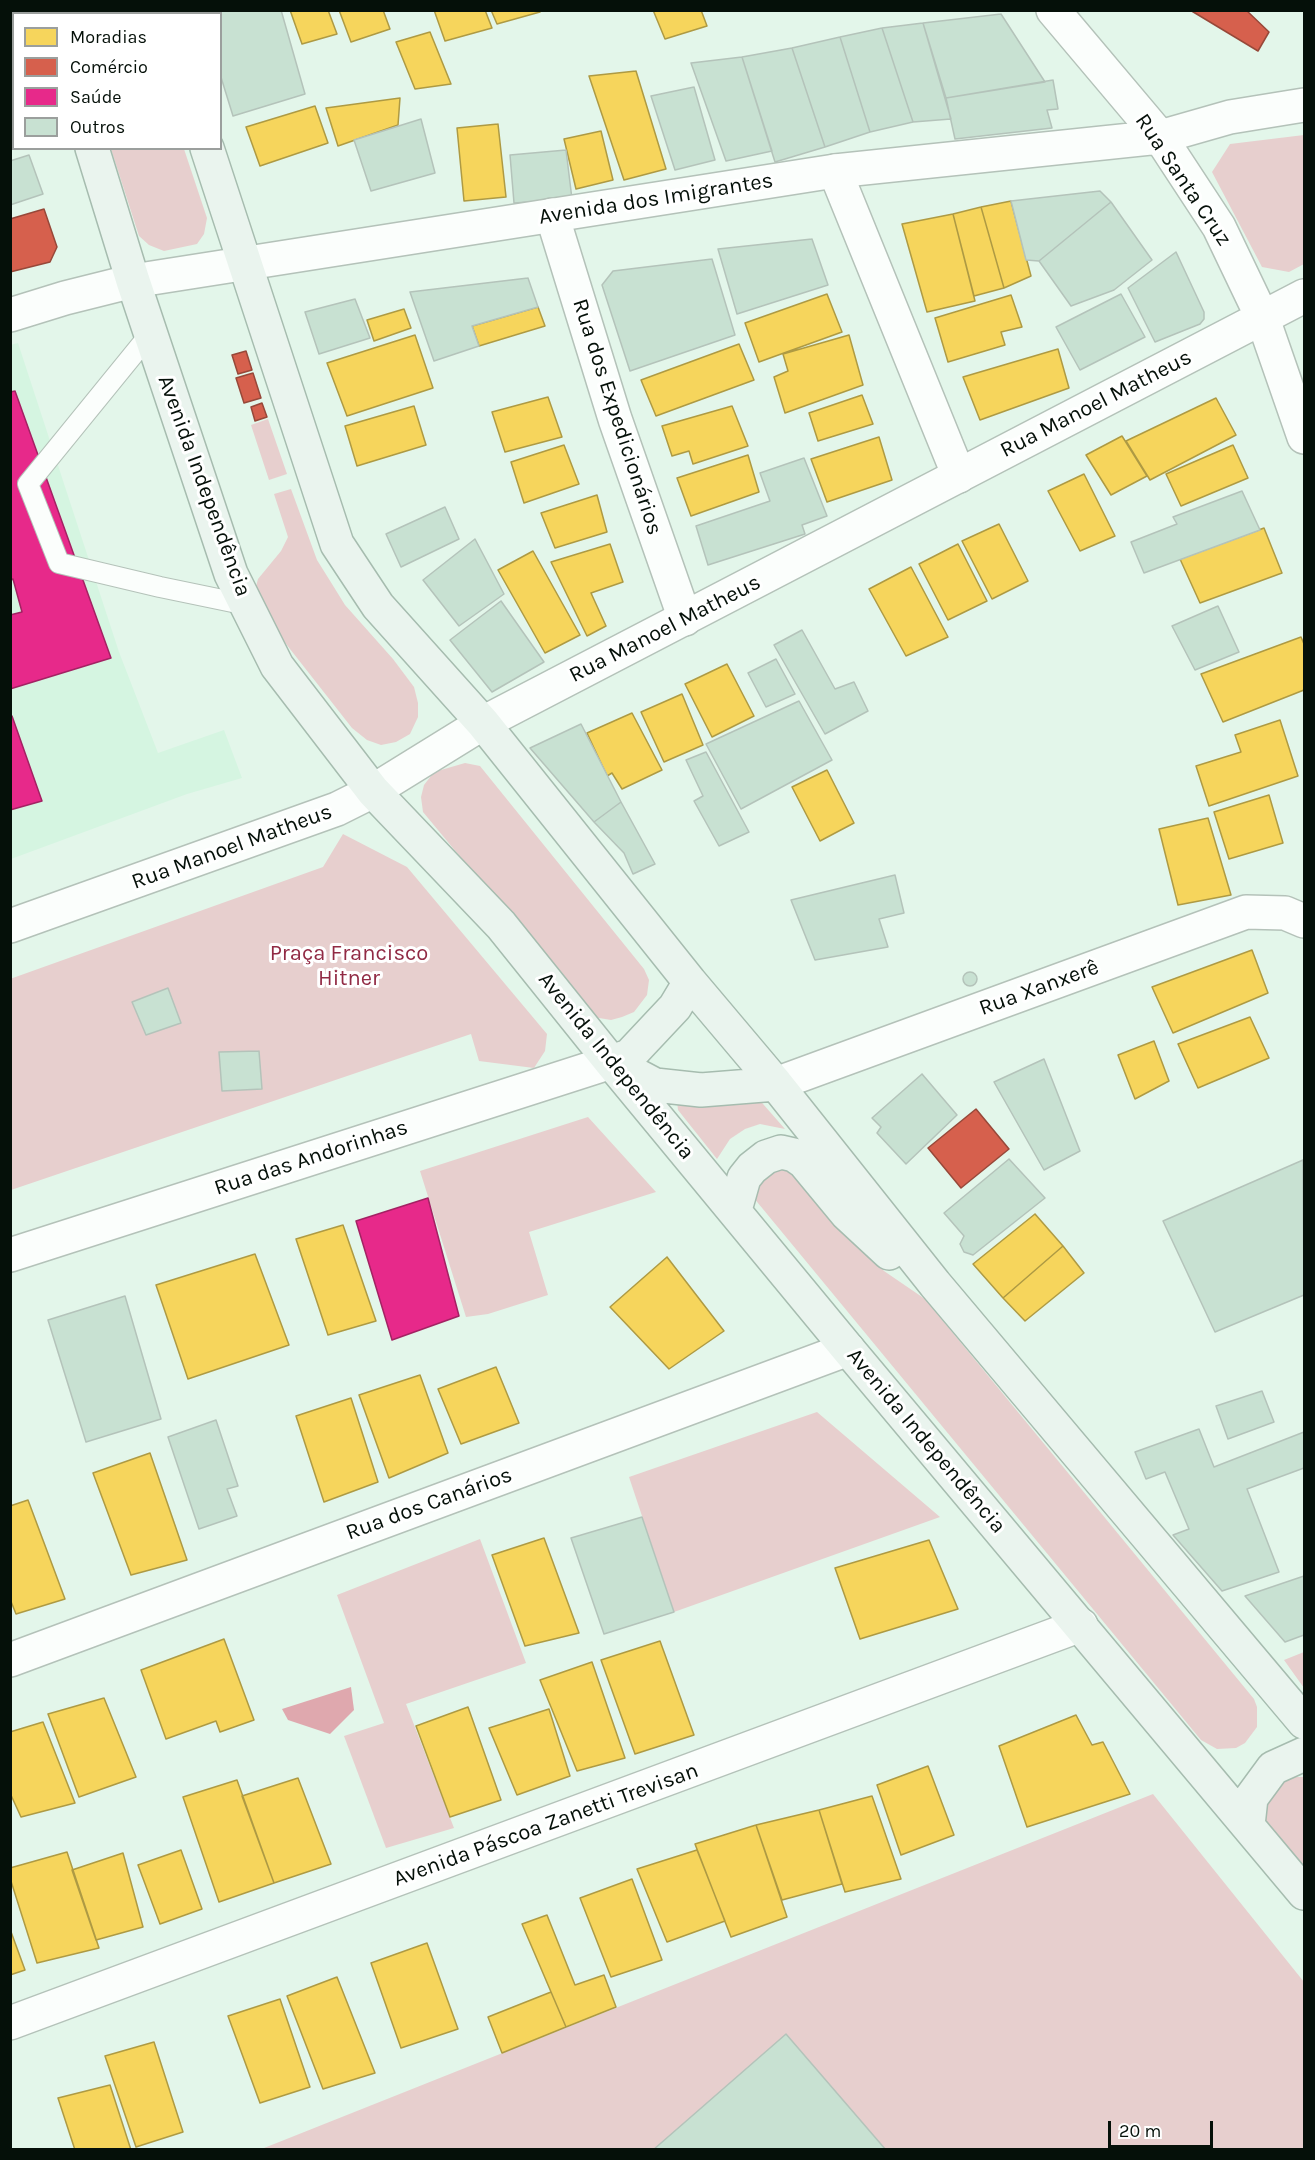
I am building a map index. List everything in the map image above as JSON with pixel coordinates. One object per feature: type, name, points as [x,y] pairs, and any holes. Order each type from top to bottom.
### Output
[{"type":"main road","name":"Avenida Independência","points":[[93,150],[150,334],[231,574],[278,666],[373,791],[501,925],[848,1349],[1305,1893]]},
{"type":"main road","points":[[208,150],[337,544],[378,606],[483,723],[935,1284],[1305,1722]]},
{"type":"main road","points":[[611,1062],[629,1056],[675,1007],[690,982]]},
{"type":"main road","points":[[611,1062],[655,1085],[701,1090],[776,1084]]},
{"type":"main road","points":[[735,1210],[744,1178],[752,1168],[765,1157],[781,1152],[794,1155],[804,1162],[847,1214],[904,1266],[935,1284]]},
{"type":"main road","points":[[1248,1826],[1251,1798],[1273,1768],[1305,1754]]},
{"type":"street","name":"Rua Santa Cruz","points":[[1053,10],[1160,136],[1219,227],[1263,319],[1305,437]]},
{"type":"street","name":"Avenida dos Imigrantes","points":[[10,315],[133,281],[836,171],[1160,136],[1230,117],[1305,105]]},
{"type":"street","points":[[836,171],[959,476]]},
{"type":"street","name":"Rua dos Expedicionários","points":[[552,215],[615,419],[685,619]]},
{"type":"street","name":"Rua Manoel Matheus","points":[[10,926],[337,809],[373,791],[483,723],[1305,296]]},
{"type":"street","name":"Rua Xanxerê","points":[[776,1084],[1246,912],[1285,913],[1305,921]]},
{"type":"street","name":"Rua das Andorinhas","points":[[10,1256],[611,1062]]},
{"type":"street","name":"Rua dos Canários","points":[[10,1660],[848,1349]]},
{"type":"street","name":"Avenida Páscoa Zanetti Trevisan","points":[[10,2023],[1081,1626]]},
{"type":"lane","points":[[150,334],[28,484],[59,563],[247,605]]},
{"type":"shaded area","points":[[18,343],[119,652],[158,753],[224,730],[242,778],[187,794],[11,859],[10,345]]},
{"type":"shaded area","points":[[351,1687],[354,1710],[330,1734],[288,1720],[282,1709]]},
{"type":"green space","points":[[140,10],[141,12],[67,12]]},
{"type":"green space","points":[[1304,135],[1304,264],[1289,272],[1262,267],[1212,172],[1230,144]]},
{"type":"green space","points":[[111,150],[184,150],[207,218],[204,234],[197,244],[164,251],[149,245],[139,236]]},
{"type":"green space","points":[[268,419],[287,474],[269,480],[251,425]]},
{"type":"green space","points":[[291,489],[317,560],[345,605],[393,659],[414,687],[418,703],[418,717],[410,734],[396,742],[381,745],[367,740],[352,728],[268,621],[255,590],[258,579],[281,551],[288,537],[274,494]]},
{"type":"green space","points":[[465,763],[480,766],[644,969],[649,980],[647,995],[634,1012],[611,1020],[593,1017],[423,812],[421,797],[424,785],[434,772]]},
{"type":"green space","name":"Praça Francisco Hitner","points":[[343,834],[407,867],[547,1034],[545,1051],[534,1068],[479,1061],[471,1034],[11,1190],[10,979],[323,867]]},
{"type":"green space","points":[[756,1096],[785,1129],[760,1124],[745,1129],[730,1139],[717,1159],[678,1110],[677,1101]]},
{"type":"green space","points":[[588,1117],[656,1192],[529,1232],[548,1295],[488,1314],[466,1317],[420,1171]]},
{"type":"green space","points":[[771,1162],[801,1172],[884,1271],[925,1299],[1254,1699],[1257,1707],[1257,1727],[1245,1743],[1236,1748],[1217,1749],[1201,1740],[753,1197],[756,1176]]},
{"type":"green space","points":[[817,1412],[940,1517],[674,1612],[629,1477]]},
{"type":"green space","points":[[480,1539],[526,1663],[406,1704],[454,1828],[386,1848],[344,1736],[384,1723],[337,1595]]},
{"type":"green space","points":[[1304,1652],[1304,1688],[1284,1660]]},
{"type":"green space","points":[[1294,1777],[1304,1777],[1304,1870],[1268,1826],[1265,1817],[1272,1792],[1280,1782]]},
{"type":"green space","points":[[1153,1794],[1304,1982],[1304,2149],[259,2150]]},
{"type":"building: Moradias","points":[[290,10],[328,10],[337,34],[302,44]]},
{"type":"building: Moradias","points":[[339,10],[383,10],[390,29],[351,42]]},
{"type":"building: Moradias","points":[[434,10],[485,10],[492,28],[445,41]]},
{"type":"building: Moradias","points":[[491,10],[539,10],[540,12],[497,24]]},
{"type":"building: Moradias","points":[[653,10],[701,10],[707,26],[665,39]]},
{"type":"building: Moradias","points":[[430,32],[451,84],[415,89],[396,42]]},
{"type":"building: Moradias","points":[[636,71],[666,169],[624,180],[589,76]]},
{"type":"building: Moradias","points":[[400,98],[398,125],[338,146],[326,108]]},
{"type":"building: Moradias","points":[[315,106],[328,143],[260,166],[246,127]]},
{"type":"building: Moradias","points":[[498,124],[506,197],[464,201],[457,128]]},
{"type":"building: Moradias","points":[[601,131],[613,180],[576,189],[564,139]]},
{"type":"building: Moradias","points":[[1011,201],[1031,276],[1004,288],[981,207]]},
{"type":"building: Moradias","points":[[981,207],[1004,288],[974,296],[953,214]]},
{"type":"building: Moradias","points":[[953,214],[975,301],[927,312],[902,224]]},
{"type":"building: Moradias","points":[[827,294],[842,332],[759,362],[745,323]]},
{"type":"building: Moradias","points":[[1011,295],[1022,327],[1001,332],[1005,345],[948,362],[935,318]]},
{"type":"building: Moradias","points":[[538,307],[545,326],[479,346],[472,326]]},
{"type":"building: Moradias","points":[[404,309],[411,328],[374,341],[367,320]]},
{"type":"building: Moradias","points":[[415,335],[433,388],[347,416],[327,363]]},
{"type":"building: Moradias","points":[[849,335],[863,385],[785,413],[774,377],[788,371],[783,354]]},
{"type":"building: Moradias","points":[[739,344],[754,380],[656,416],[641,380]]},
{"type":"building: Moradias","points":[[1058,349],[1069,388],[980,420],[963,377]]},
{"type":"building: Moradias","points":[[862,395],[873,424],[818,441],[809,413]]},
{"type":"building: Moradias","points":[[548,397],[562,437],[505,452],[492,412]]},
{"type":"building: Moradias","points":[[1216,398],[1236,435],[1150,480],[1126,441]]},
{"type":"building: Moradias","points":[[414,406],[426,445],[357,466],[345,426]]},
{"type":"building: Moradias","points":[[732,406],[748,446],[693,464],[689,451],[672,456],[662,426]]},
{"type":"building: Moradias","points":[[1122,436],[1147,476],[1111,495],[1086,455]]},
{"type":"building: Moradias","points":[[879,437],[892,480],[827,502],[811,459]]},
{"type":"building: Moradias","points":[[564,445],[579,484],[524,503],[511,462]]},
{"type":"building: Moradias","points":[[1233,445],[1248,478],[1181,506],[1166,474]]},
{"type":"building: Moradias","points":[[748,455],[759,492],[691,516],[677,478]]},
{"type":"building: Moradias","points":[[1084,474],[1115,536],[1080,551],[1048,491]]},
{"type":"building: Moradias","points":[[597,495],[607,532],[555,548],[541,513]]},
{"type":"building: Moradias","points":[[999,524],[1028,581],[992,599],[962,541]]},
{"type":"building: Moradias","points":[[1264,528],[1282,573],[1200,603],[1180,559]]},
{"type":"building: Moradias","points":[[610,544],[623,582],[591,593],[606,626],[587,636],[551,562]]},
{"type":"building: Moradias","points":[[958,544],[987,601],[948,620],[919,564]]},
{"type":"building: Moradias","points":[[533,551],[580,635],[545,653],[498,570]]},
{"type":"building: Moradias","points":[[911,567],[948,637],[906,656],[869,589]]},
{"type":"building: Moradias","points":[[1301,637],[1304,644],[1304,690],[1223,722],[1201,674]]},
{"type":"building: Moradias","points":[[727,664],[754,716],[712,737],[685,684]]},
{"type":"building: Moradias","points":[[682,694],[703,745],[664,762],[641,712]]},
{"type":"building: Moradias","points":[[632,713],[662,770],[622,789],[612,773],[607,776],[587,733]]},
{"type":"building: Moradias","points":[[1280,720],[1298,776],[1209,806],[1196,766],[1241,752],[1235,735]]},
{"type":"building: Moradias","points":[[827,770],[854,823],[820,841],[792,787]]},
{"type":"building: Moradias","points":[[1269,795],[1283,843],[1229,859],[1214,812]]},
{"type":"building: Moradias","points":[[1208,818],[1231,895],[1178,905],[1159,829]]},
{"type":"building: Moradias","points":[[1252,950],[1268,993],[1173,1033],[1152,987]]},
{"type":"building: Moradias","points":[[1250,1017],[1269,1058],[1198,1088],[1178,1044]]},
{"type":"building: Moradias","points":[[1154,1041],[1169,1081],[1135,1099],[1118,1055]]},
{"type":"building: Moradias","points":[[1035,1214],[1063,1246],[1003,1298],[973,1264]]},
{"type":"building: Moradias","points":[[343,1225],[376,1321],[328,1335],[296,1239]]},
{"type":"building: Moradias","points":[[1063,1246],[1084,1273],[1025,1321],[1003,1298]]},
{"type":"building: Moradias","points":[[255,1254],[289,1345],[188,1379],[156,1285]]},
{"type":"building: Moradias","points":[[667,1257],[724,1331],[669,1369],[610,1307]]},
{"type":"building: Moradias","points":[[496,1367],[519,1423],[461,1444],[438,1389]]},
{"type":"building: Moradias","points":[[420,1375],[448,1453],[389,1478],[359,1395]]},
{"type":"building: Moradias","points":[[351,1398],[378,1482],[324,1502],[296,1416]]},
{"type":"building: Moradias","points":[[150,1453],[187,1560],[131,1575],[93,1473]]},
{"type":"building: Moradias","points":[[28,1500],[65,1599],[16,1614],[10,1599],[10,1506]]},
{"type":"building: Moradias","points":[[544,1538],[579,1633],[525,1646],[492,1555]]},
{"type":"building: Moradias","points":[[929,1540],[958,1609],[860,1639],[835,1568]]},
{"type":"building: Moradias","points":[[224,1639],[254,1720],[220,1732],[216,1721],[166,1739],[141,1670]]},
{"type":"building: Moradias","points":[[660,1641],[694,1735],[635,1754],[601,1660]]},
{"type":"building: Moradias","points":[[592,1662],[625,1758],[577,1771],[540,1680]]},
{"type":"building: Moradias","points":[[104,1698],[136,1777],[79,1797],[48,1714]]},
{"type":"building: Moradias","points":[[468,1707],[501,1800],[450,1817],[416,1726]]},
{"type":"building: Moradias","points":[[549,1709],[570,1776],[517,1795],[489,1728]]},
{"type":"building: Moradias","points":[[1076,1715],[1092,1745],[1103,1742],[1130,1794],[1027,1827],[999,1746]]},
{"type":"building: Moradias","points":[[43,1722],[75,1803],[21,1817],[10,1793],[10,1732]]},
{"type":"building: Moradias","points":[[928,1766],[954,1835],[901,1855],[877,1785]]},
{"type":"building: Moradias","points":[[298,1778],[331,1864],[274,1883],[242,1796]]},
{"type":"building: Moradias","points":[[237,1780],[274,1883],[219,1902],[183,1797]]},
{"type":"building: Moradias","points":[[872,1796],[901,1879],[845,1892],[819,1810]]},
{"type":"building: Moradias","points":[[819,1810],[842,1884],[782,1900],[756,1825]]},
{"type":"building: Moradias","points":[[756,1825],[787,1917],[731,1937],[695,1844]]},
{"type":"building: Moradias","points":[[181,1850],[202,1909],[160,1924],[138,1865]]},
{"type":"building: Moradias","points":[[697,1850],[725,1921],[667,1942],[637,1869]]},
{"type":"building: Moradias","points":[[67,1852],[99,1948],[37,1963],[10,1878],[10,1868]]},
{"type":"building: Moradias","points":[[123,1853],[143,1927],[96,1940],[72,1870]]},
{"type":"building: Moradias","points":[[632,1879],[662,1960],[611,1977],[580,1898]]},
{"type":"building: Moradias","points":[[547,1915],[575,1985],[604,1975],[616,2007],[566,2027],[522,1924]]},
{"type":"building: Moradias","points":[[10,1929],[25,1970],[10,1975]]},
{"type":"building: Moradias","points":[[427,1943],[458,2029],[401,2048],[371,1963]]},
{"type":"building: Moradias","points":[[337,1977],[375,2073],[323,2089],[287,1996]]},
{"type":"building: Moradias","points":[[551,1992],[566,2027],[502,2053],[488,2017]]},
{"type":"building: Moradias","points":[[280,1999],[310,2087],[260,2103],[228,2016]]},
{"type":"building: Moradias","points":[[154,2042],[183,2132],[136,2147],[105,2056]]},
{"type":"building: Moradias","points":[[110,2085],[131,2150],[75,2150],[58,2098]]},
{"type":"building: Comércio","points":[[1190,10],[1246,10],[1269,32],[1258,51]]},
{"type":"building: Comércio","points":[[44,209],[57,247],[50,262],[10,272],[10,219]]},
{"type":"building: Comércio","points":[[246,351],[252,370],[238,374],[232,355]]},
{"type":"building: Comércio","points":[[253,373],[261,398],[244,403],[236,378]]},
{"type":"building: Comércio","points":[[262,403],[267,417],[255,421],[251,407]]},
{"type":"building: Comércio","points":[[976,1109],[1009,1149],[961,1188],[928,1148]]},
{"type":"building: Saúde","points":[[15,391],[111,658],[10,689],[10,615],[22,612],[13,579],[10,580],[10,392]]},
{"type":"building: Saúde","points":[[12,716],[42,801],[10,810],[10,717]]},
{"type":"building: Saúde","points":[[428,1198],[459,1316],[392,1340],[356,1221]]},
{"type":"building: Outros","points":[[202,10],[281,10],[305,94],[233,116],[222,80],[222,12],[202,12]]},
{"type":"building: Outros","points":[[1001,14],[1045,82],[946,98],[923,23]]},
{"type":"building: Outros","points":[[923,23],[951,119],[913,122],[882,28]]},
{"type":"building: Outros","points":[[882,28],[913,122],[870,132],[840,37]]},
{"type":"building: Outros","points":[[840,37],[870,132],[825,147],[792,48]]},
{"type":"building: Outros","points":[[792,48],[825,147],[775,162],[742,57]]},
{"type":"building: Outros","points":[[742,57],[772,151],[726,161],[691,63]]},
{"type":"building: Outros","points":[[12,76],[12,148],[10,149],[10,77]]},
{"type":"building: Outros","points":[[1053,80],[1058,109],[1047,110],[1052,128],[955,139],[946,98]]},
{"type":"building: Outros","points":[[694,87],[715,160],[675,170],[651,96]]},
{"type":"building: Outros","points":[[421,119],[435,173],[371,191],[354,140]]},
{"type":"building: Outros","points":[[566,150],[572,199],[514,203],[510,155]]},
{"type":"building: Outros","points":[[29,155],[43,194],[10,205],[10,161]]},
{"type":"building: Outros","points":[[1100,191],[1111,202],[1039,261],[1026,260],[1011,201]]},
{"type":"building: Outros","points":[[1111,202],[1152,260],[1114,290],[1071,306],[1039,261]]},
{"type":"building: Outros","points":[[812,239],[828,285],[737,314],[718,249]]},
{"type":"building: Outros","points":[[1176,252],[1204,312],[1204,319],[1200,324],[1155,342],[1128,288]]},
{"type":"building: Outros","points":[[712,259],[735,335],[630,371],[602,285],[613,271]]},
{"type":"building: Outros","points":[[528,278],[538,307],[472,326],[479,346],[434,361],[410,292]]},
{"type":"building: Outros","points":[[1121,294],[1145,337],[1080,370],[1056,327]]},
{"type":"building: Outros","points":[[355,299],[370,338],[319,354],[305,312]]},
{"type":"building: Outros","points":[[804,458],[827,516],[802,525],[805,534],[708,565],[696,526],[770,501],[760,473]]},
{"type":"building: Outros","points":[[1242,491],[1260,530],[1144,573],[1131,542],[1177,524],[1173,517]]},
{"type":"building: Outros","points":[[445,507],[459,539],[401,567],[386,534]]},
{"type":"building: Outros","points":[[475,539],[504,594],[459,626],[423,580]]},
{"type":"building: Outros","points":[[501,601],[544,662],[492,692],[450,640]]},
{"type":"building: Outros","points":[[1218,606],[1239,652],[1195,670],[1172,626]]},
{"type":"building: Outros","points":[[802,630],[835,689],[854,682],[868,711],[825,734],[774,645]]},
{"type":"building: Outros","points":[[776,659],[795,694],[766,707],[748,673]]},
{"type":"building: Outros","points":[[799,701],[832,760],[741,809],[706,744]]},
{"type":"building: Outros","points":[[581,724],[621,802],[594,822],[530,748]]},
{"type":"building: Outros","points":[[706,752],[749,832],[719,846],[694,801],[703,796],[686,760]]},
{"type":"building: Outros","points":[[621,802],[655,864],[633,874],[624,853],[594,822]]},
{"type":"building: Outros","points":[[895,875],[904,913],[879,919],[888,947],[815,960],[791,900]]},
{"type":"building: Outros","points":[[967,972],[973,972],[977,979],[973,986],[967,986],[963,982],[963,976]]},
{"type":"building: Outros","points":[[168,988],[181,1023],[146,1035],[132,1002]]},
{"type":"building: Outros","points":[[259,1051],[262,1089],[222,1091],[219,1052]]},
{"type":"building: Outros","points":[[1044,1059],[1080,1151],[1044,1170],[994,1082]]},
{"type":"building: Outros","points":[[922,1074],[957,1115],[906,1164],[877,1133],[881,1127],[872,1118]]},
{"type":"building: Outros","points":[[1009,1159],[1045,1198],[973,1255],[964,1252],[960,1244],[964,1236],[944,1213]]},
{"type":"building: Outros","points":[[1303,1160],[1304,1295],[1215,1332],[1163,1221]]},
{"type":"building: Outros","points":[[125,1296],[161,1419],[86,1442],[48,1320]]},
{"type":"building: Outros","points":[[1262,1391],[1274,1422],[1228,1439],[1216,1406]]},
{"type":"building: Outros","points":[[216,1420],[238,1486],[227,1489],[237,1516],[199,1529],[168,1437]]},
{"type":"building: Outros","points":[[1199,1429],[1214,1467],[1304,1432],[1304,1468],[1247,1489],[1279,1572],[1222,1591],[1173,1535],[1189,1529],[1165,1472],[1146,1479],[1135,1452]]},
{"type":"building: Outros","points":[[642,1517],[674,1612],[604,1634],[571,1538]]},
{"type":"building: Outros","points":[[1304,1576],[1304,1635],[1285,1642],[1245,1596]]},
{"type":"building: Outros","points":[[786,2034],[886,2150],[653,2150]]}]
